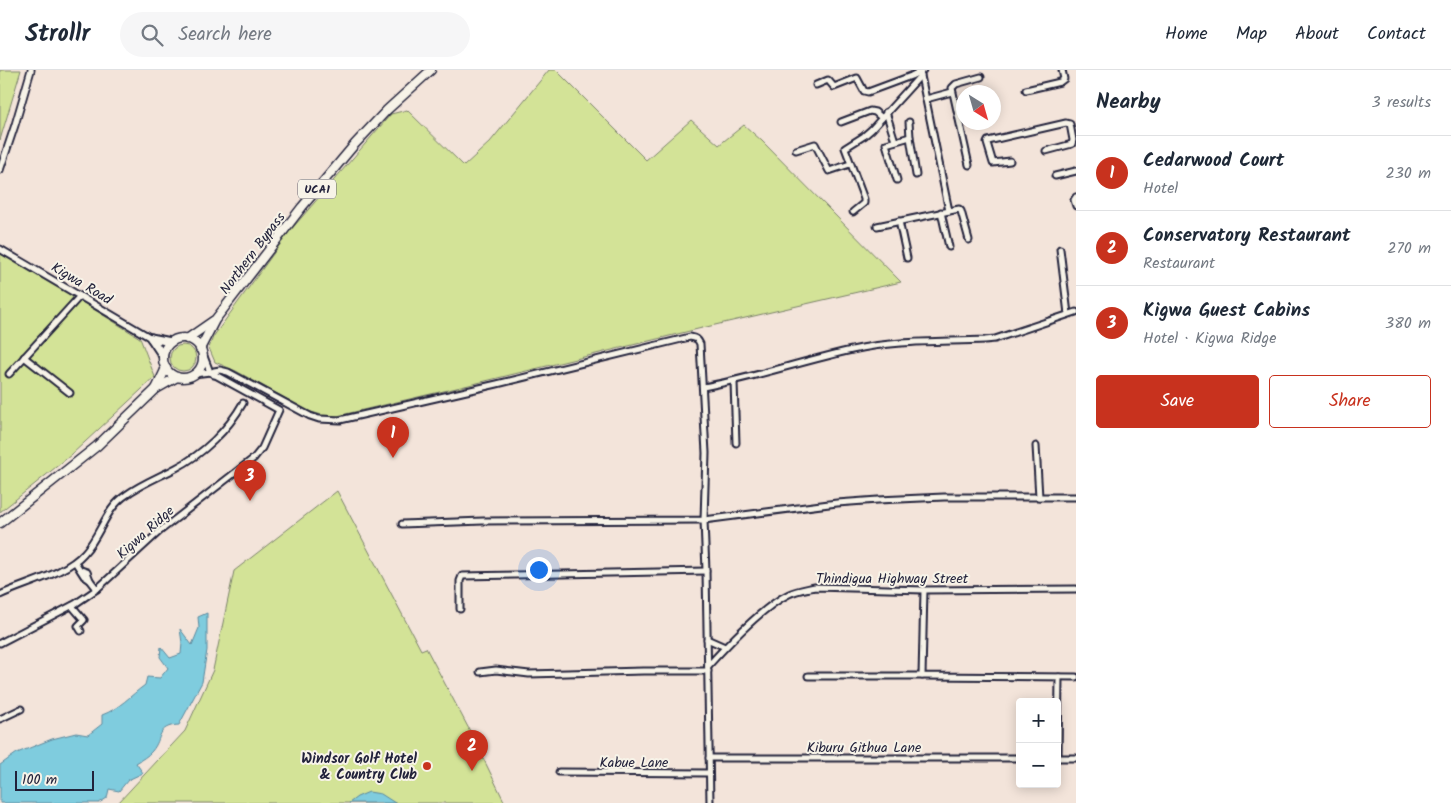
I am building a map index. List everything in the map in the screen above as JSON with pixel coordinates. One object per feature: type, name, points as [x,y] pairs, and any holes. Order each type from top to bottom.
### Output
[{"type":"main road","name":"Northern Bypass","points":[[215,320],[302,207],[355,144],[387,110],[431,70]]},
{"type":"main road","name":"UCA1","points":[[187,339],[215,320]]},
{"type":"main road","name":"UCA1","points":[[201,350],[215,320]]},
{"type":"main road","points":[[151,338],[171,342]]},
{"type":"main road","points":[[151,338],[163,356],[166,368],[177,377]]},
{"type":"main road","points":[[0,523],[97,446],[156,389],[177,377],[186,377],[194,374],[202,363],[201,350],[195,342],[187,339],[171,342],[163,356]]},
{"type":"main road","points":[[156,389],[166,368]]},
{"type":"street","points":[[0,170],[31,70]]},
{"type":"street","points":[[908,70],[911,76]]},
{"type":"street","points":[[1026,90],[1060,82],[1064,79],[1062,70]]},
{"type":"street","points":[[816,85],[828,80],[832,88],[857,78],[864,91],[868,92],[921,72]]},
{"type":"street","points":[[921,72],[949,211]]},
{"type":"street","points":[[853,212],[864,203],[864,199],[845,150],[846,146],[864,136],[921,72]]},
{"type":"street","points":[[969,165],[952,92],[953,86],[956,84],[981,77]]},
{"type":"street","points":[[926,99],[952,92]]},
{"type":"street","points":[[841,122],[870,110],[882,118]]},
{"type":"street","points":[[886,112],[895,141]]},
{"type":"street","points":[[910,122],[910,138],[916,175]]},
{"type":"street","points":[[1010,161],[993,163],[988,141],[1066,122],[1070,124],[1074,132],[1072,144],[1046,151]]},
{"type":"street","points":[[897,180],[886,143],[910,138]]},
{"type":"street","points":[[796,150],[815,144],[829,172],[850,164]]},
{"type":"street","points":[[1055,176],[1076,171]]},
{"type":"street","points":[[1076,197],[1074,200],[1076,206]]},
{"type":"street","points":[[877,226],[959,209],[961,210],[969,240]]},
{"type":"street","points":[[941,212],[949,247]]},
{"type":"street","points":[[899,221],[907,258]]},
{"type":"street","name":"Kigwa Road","points":[[0,249],[151,338]]},
{"type":"street","points":[[1060,249],[1068,314]]},
{"type":"street","points":[[9,374],[80,296]]},
{"type":"street","points":[[703,387],[734,382],[852,350],[884,344],[995,338],[1076,312]]},
{"type":"street","points":[[194,374],[212,374],[217,370],[228,372],[310,416],[334,420],[397,407],[690,337],[695,338],[700,344],[706,453],[704,520],[710,803]]},
{"type":"street","points":[[201,350],[212,374]]},
{"type":"street","points":[[24,357],[70,393]]},
{"type":"street","name":"Kigwa Ridge","points":[[0,643],[72,606],[97,589],[160,532],[254,458],[262,448],[279,410],[212,374]]},
{"type":"street","points":[[734,382],[736,443]]},
{"type":"street","points":[[0,595],[75,562],[93,543],[108,513],[117,502],[126,494],[177,468],[199,453],[228,427],[242,403]]},
{"type":"street","points":[[1036,446],[1039,497]]},
{"type":"street","points":[[402,524],[489,521],[704,520],[854,502],[944,497],[1076,497]]},
{"type":"street","points":[[75,562],[81,570],[87,572],[97,589]]},
{"type":"street","points":[[460,609],[460,580],[462,576],[706,571]]},
{"type":"street","name":"Thindigua Highway Street","points":[[708,669],[725,647],[782,597],[798,591],[815,588],[924,590],[1076,588]]},
{"type":"street","points":[[922,676],[924,590]]},
{"type":"street","points":[[72,606],[84,620],[78,626],[81,631]]},
{"type":"street","points":[[707,639],[725,647]]},
{"type":"street","points":[[480,672],[496,670],[529,674],[708,669]]},
{"type":"street","points":[[808,676],[1076,677]]},
{"type":"street","points":[[1058,743],[1059,677]]},
{"type":"street","points":[[0,719],[21,709]]},
{"type":"street","name":"Kiburu Githua Lane","points":[[709,758],[1016,758]]},
{"type":"street","points":[[1061,758],[1076,758]]},
{"type":"street","name":"Kabue Lane","points":[[559,772],[709,773]]},
{"type":"green space","points":[[0,70],[21,70],[0,140]]},
{"type":"green space","points":[[549,70],[556,70],[646,160],[691,120],[719,145],[744,125],[901,282],[337,416],[322,415],[308,411],[236,371],[215,362],[209,348],[213,337],[289,232],[391,114],[407,110],[464,166],[490,142]]},
{"type":"green space","points":[[0,251],[140,338],[155,377],[71,455],[0,512]]},
{"type":"green space","points":[[183,345],[192,349],[196,358],[192,367],[183,371],[174,367],[170,358],[174,349]]},
{"type":"green space","points":[[337,491],[421,650],[426,648],[470,731],[505,803],[118,803],[185,731],[213,670],[234,571]]},
{"type":"water","points":[[207,613],[207,650],[202,682],[179,725],[163,730],[152,751],[136,763],[143,773],[128,780],[119,791],[109,789],[107,798],[99,803],[0,803],[0,765],[17,753],[52,739],[76,733],[88,735],[102,724],[102,715],[119,706],[145,685],[147,677],[160,678],[168,668],[160,657],[161,647],[170,658],[181,654],[180,629],[192,645],[199,628],[198,617]]},
{"type":"water","points":[[369,792],[381,794],[395,803],[349,803]]},
{"type":"place","name":"Cedarwood Court","points":[[393,458]]},
{"type":"place","name":"Kigwa Guest Cabins","points":[[250,501]]},
{"type":"place","name":"Windsor Golf Hotel & Country Club","points":[[427,766]]},
{"type":"place","name":"Conservatory Restaurant","points":[[472,771]]}]
